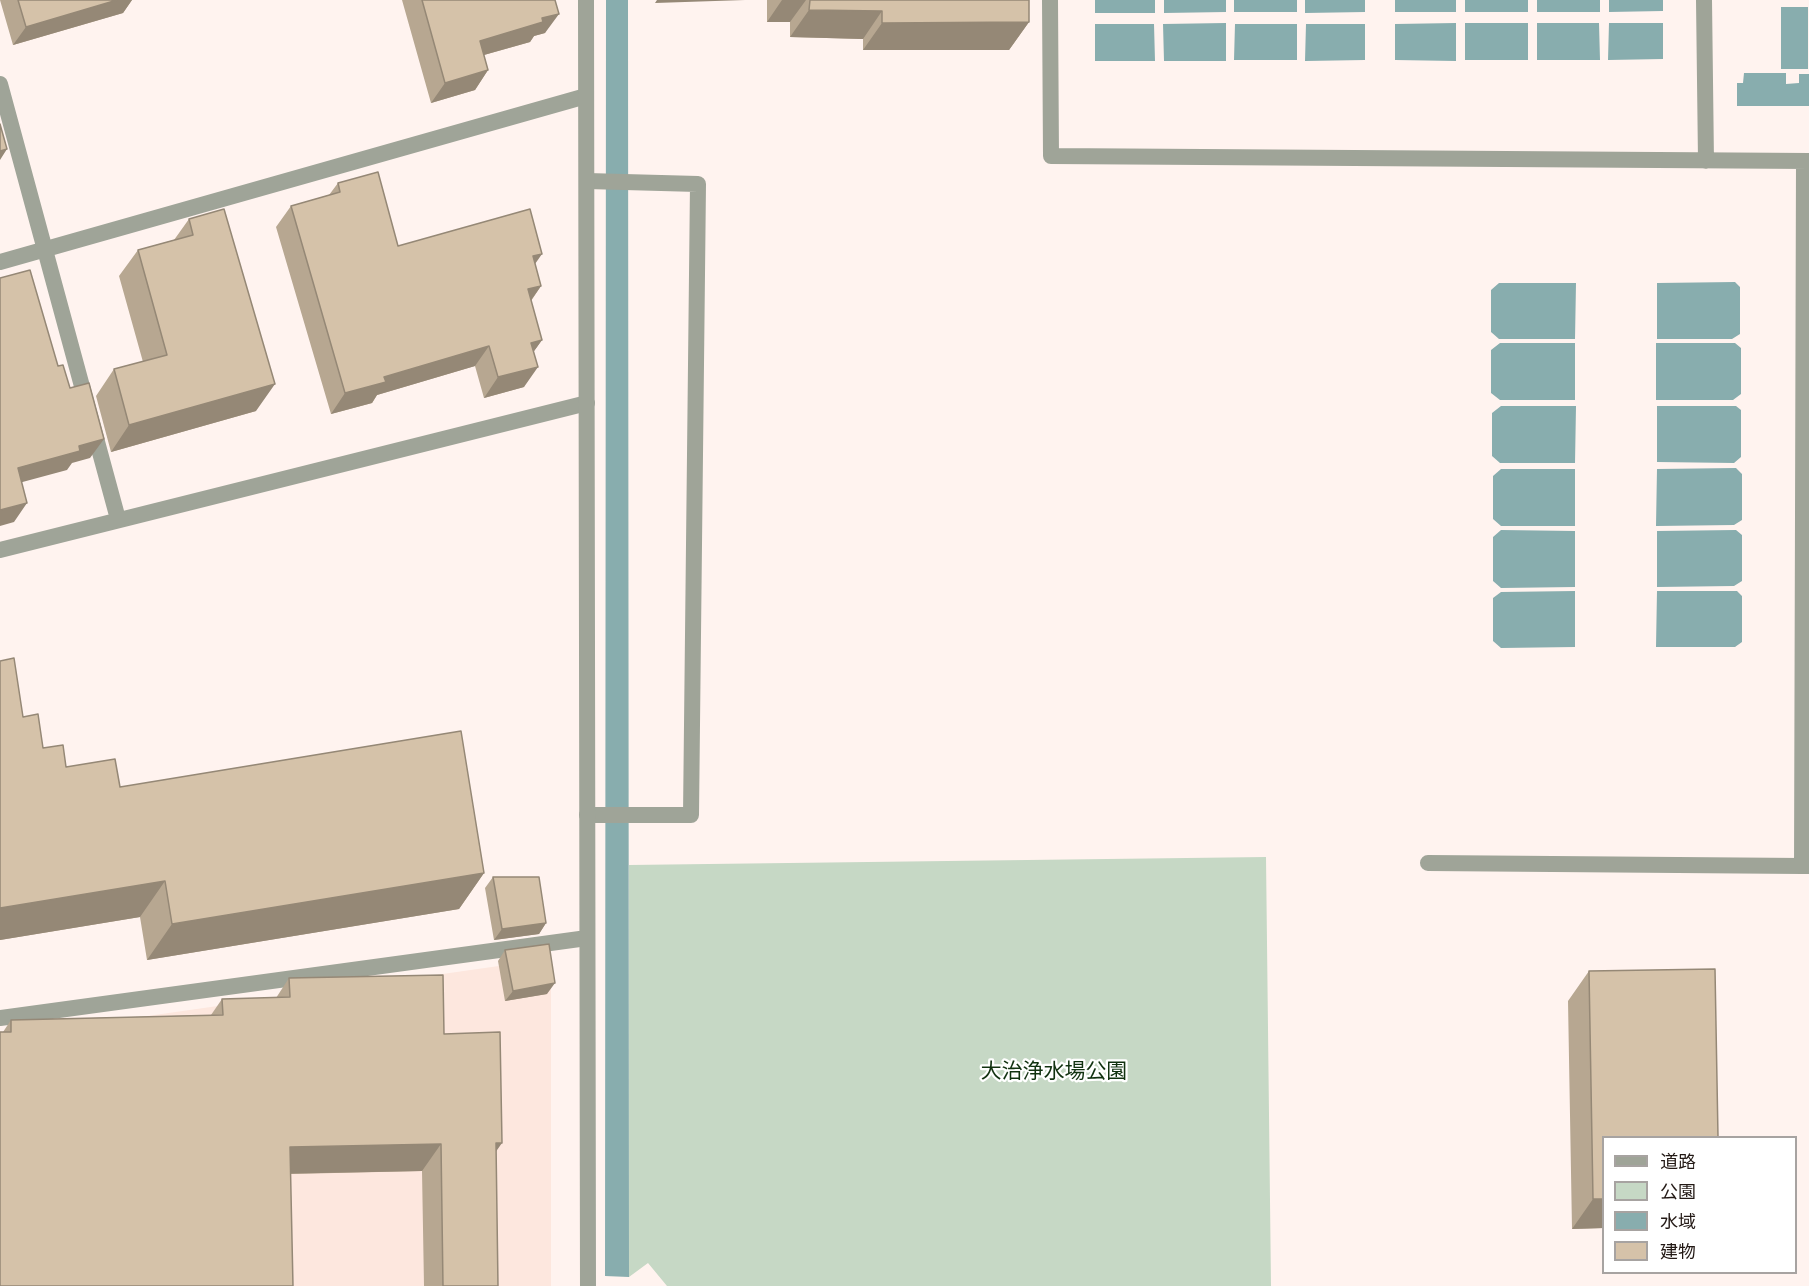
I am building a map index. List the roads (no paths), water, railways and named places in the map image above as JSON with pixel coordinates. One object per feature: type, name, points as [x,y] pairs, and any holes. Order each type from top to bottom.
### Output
[{"type":"street","points":[[586,0],[586,96],[594,181],[587,403],[595,815],[587,938],[588,1286]]},
{"type":"street","points":[[1050,0],[1051,156],[1806,161],[1806,866],[1428,863]]},
{"type":"street","points":[[1704,0],[1706,160]]},
{"type":"street","points":[[0,84],[118,519]]},
{"type":"street","points":[[0,262],[586,96]]},
{"type":"street","points":[[594,181],[698,184],[691,815],[595,815]]},
{"type":"street","points":[[0,550],[587,403]]},
{"type":"street","points":[[0,1018],[587,938]]},
{"type":"water","points":[[606,0],[628,0],[629,1277],[605,1276]]},
{"type":"water","points":[[1095,0],[1155,0],[1155,13],[1095,13]]},
{"type":"water","points":[[1164,0],[1226,0],[1226,12],[1164,13]]},
{"type":"water","points":[[1234,0],[1297,0],[1297,12],[1234,12]]},
{"type":"water","points":[[1305,0],[1365,0],[1365,12],[1305,13]]},
{"type":"water","points":[[1395,0],[1456,0],[1456,12],[1395,12]]},
{"type":"water","points":[[1465,0],[1528,0],[1528,12],[1465,12]]},
{"type":"water","points":[[1537,0],[1600,0],[1600,12],[1537,12]]},
{"type":"water","points":[[1609,0],[1663,0],[1663,11],[1609,12]]},
{"type":"water","points":[[1781,7],[1808,7],[1808,69],[1781,69]]},
{"type":"water","points":[[1226,23],[1226,61],[1164,61],[1163,24]]},
{"type":"water","points":[[1456,23],[1456,61],[1395,60],[1395,24]]},
{"type":"water","points":[[1465,23],[1528,23],[1528,60],[1465,60]]},
{"type":"water","points":[[1537,23],[1599,23],[1600,60],[1537,60]]},
{"type":"water","points":[[1609,23],[1663,23],[1663,59],[1608,60]]},
{"type":"water","points":[[1095,24],[1154,24],[1155,61],[1095,61]]},
{"type":"water","points":[[1235,24],[1297,24],[1297,60],[1234,60]]},
{"type":"water","points":[[1306,24],[1365,24],[1365,60],[1305,61]]},
{"type":"water","points":[[1744,73],[1786,73],[1786,84],[1799,83],[1799,74],[1809,74],[1809,106],[1737,106],[1737,83],[1743,83]]},
{"type":"water","points":[[1735,282],[1740,287],[1740,334],[1732,339],[1657,339],[1657,283]]},
{"type":"water","points":[[1499,283],[1576,283],[1575,339],[1499,339],[1491,332],[1491,290]]},
{"type":"water","points":[[1500,343],[1575,343],[1575,400],[1500,400],[1491,393],[1491,350]]},
{"type":"water","points":[[1656,343],[1735,343],[1741,348],[1741,394],[1733,400],[1656,400]]},
{"type":"water","points":[[1501,406],[1576,406],[1575,463],[1500,463],[1492,456],[1492,413]]},
{"type":"water","points":[[1657,406],[1736,406],[1741,410],[1741,457],[1734,463],[1657,462]]},
{"type":"water","points":[[1736,468],[1742,474],[1742,520],[1734,525],[1656,526],[1657,469]]},
{"type":"water","points":[[1501,469],[1575,469],[1575,526],[1501,526],[1493,519],[1493,476]]},
{"type":"water","points":[[1501,530],[1575,531],[1575,587],[1501,588],[1493,581],[1493,537]]},
{"type":"water","points":[[1736,530],[1742,535],[1742,581],[1734,586],[1657,587],[1657,531]]},
{"type":"water","points":[[1575,591],[1575,647],[1501,648],[1493,641],[1493,598],[1501,592]]},
{"type":"water","points":[[1657,591],[1737,591],[1742,596],[1742,642],[1735,647],[1656,647]]},
{"type":"park label","name":"大治浄水場公園","points":[[1054,1073]]}]
